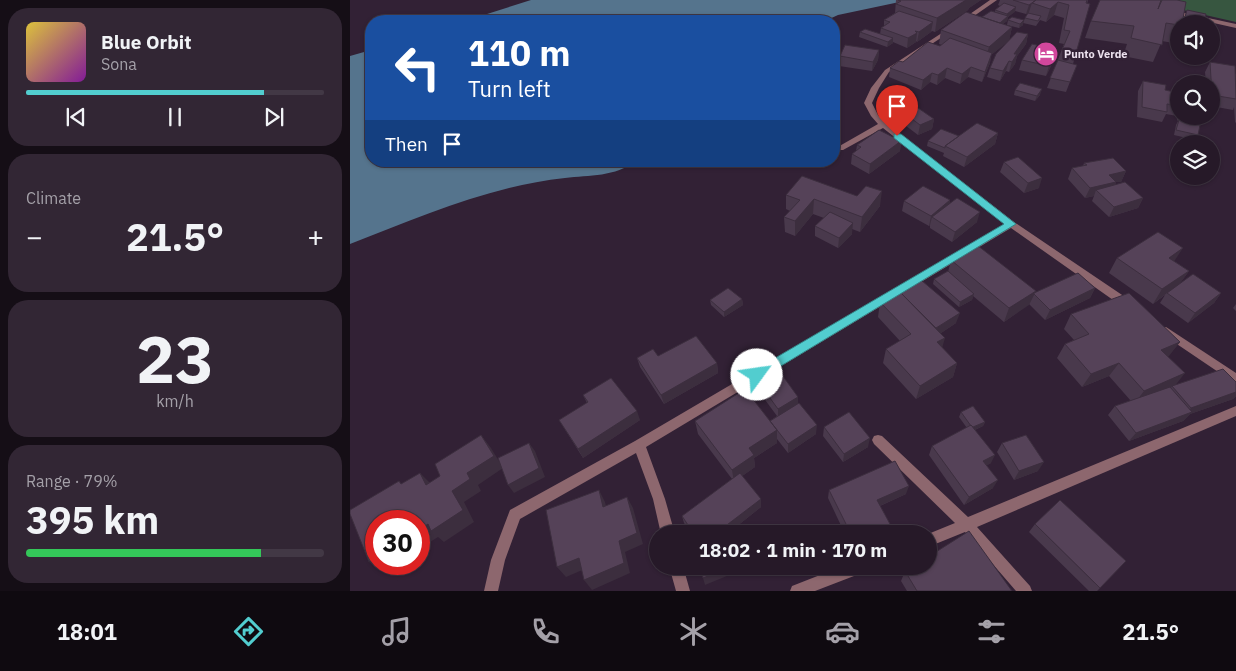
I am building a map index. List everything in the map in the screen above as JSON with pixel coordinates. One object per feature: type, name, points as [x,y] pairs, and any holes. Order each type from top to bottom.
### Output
[{"type":"street","points":[[994,0],[887,71],[875,88],[868,103],[875,116],[883,125],[1011,224],[1140,313]]},
{"type":"street","points":[[1162,10],[1236,26]]},
{"type":"street","points":[[840,148],[883,125]]},
{"type":"street","points":[[491,591],[498,560],[515,515],[638,445],[1011,224]]},
{"type":"street","points":[[1156,324],[1236,380]]},
{"type":"street","points":[[937,538],[1236,411]]},
{"type":"street","points":[[878,440],[968,526],[1025,591]]},
{"type":"street","points":[[638,445],[659,499],[666,525]]},
{"type":"street","points":[[679,575],[683,591]]},
{"type":"street","points":[[798,591],[839,575]]},
{"type":"green space","points":[[1139,0],[1236,0],[1236,22],[1220,18],[1220,15],[1205,15]]},
{"type":"water","points":[[531,0],[909,0],[838,15],[484,15]]},
{"type":"water","points":[[365,52],[365,167],[626,167],[611,173],[537,182],[482,195],[429,213],[350,244],[350,56]]},
{"type":"building","points":[[898,0],[966,0],[937,18],[896,4],[901,1]]},
{"type":"building","points":[[1013,0],[1036,0],[1029,5]]},
{"type":"building","points":[[1036,0],[1087,0],[1086,3],[1090,4],[1076,53],[1062,50],[1070,31],[1064,30],[1069,5],[1058,2],[1050,9],[1032,3]]},
{"type":"building","points":[[1100,0],[1161,0],[1158,9],[1162,0],[1186,2],[1184,15],[1170,15],[1170,24],[1166,23],[1162,45],[1131,38],[1134,26],[1091,21]]},
{"type":"building","points":[[1004,3],[1016,7],[1007,14],[995,10]]},
{"type":"building","points":[[1187,10],[1206,14],[1206,15],[1186,15]]},
{"type":"building","points":[[899,11],[933,22],[919,32],[915,31],[917,33],[908,38],[881,28],[890,22],[884,20]]},
{"type":"building","points":[[991,11],[1008,16],[1000,23],[982,17]]},
{"type":"building","points":[[966,12],[1012,27],[989,47],[941,30]]},
{"type":"building","points":[[1028,13],[1041,16],[1038,21],[1025,18]]},
{"type":"building","points":[[1012,17],[1024,20],[1020,24],[1008,20]]},
{"type":"building","points":[[865,29],[893,38],[888,42],[860,32]]},
{"type":"building","points":[[1017,32],[1028,34],[1014,54],[1017,54],[1012,62],[1009,61],[1003,71],[990,68],[996,54]]},
{"type":"building","points":[[950,38],[992,53],[985,72],[971,67],[962,74],[947,68],[938,75],[932,73],[923,80],[890,68],[899,61],[903,62],[928,42],[940,46]]},
{"type":"building","points":[[1032,44],[1058,50],[1049,66],[1022,60]]},
{"type":"building","points":[[845,45],[879,50],[873,62],[840,56]]},
{"type":"building","points":[[1058,60],[1077,65],[1070,82],[1050,78]]},
{"type":"building","points":[[1220,64],[1235,66],[1236,99],[1220,96],[1220,75],[1211,75],[1210,65]]},
{"type":"building","points":[[1143,81],[1166,85],[1165,90],[1170,91],[1170,104],[1167,104],[1167,112],[1142,107]]},
{"type":"building","points":[[1020,83],[1042,89],[1037,96],[1015,90]]},
{"type":"building","points":[[908,101],[934,119],[920,125],[895,106]]},
{"type":"building","points":[[977,123],[998,133],[967,157],[945,146]]},
{"type":"building","points":[[1178,125],[1200,125],[1198,135],[1176,130]]},
{"type":"building","points":[[941,129],[959,136],[945,146],[945,148],[928,141]]},
{"type":"building","points":[[879,130],[901,141],[870,164],[852,154],[861,147],[857,145]]},
{"type":"building","points":[[1018,157],[1042,178],[1028,183],[1004,162]]},
{"type":"building","points":[[1113,158],[1126,171],[1109,175],[1116,182],[1090,188],[1072,168],[1087,165],[1084,163]]},
{"type":"building","points":[[802,176],[857,196],[866,186],[882,191],[862,217],[814,199],[795,221],[784,217],[800,200],[786,195]]},
{"type":"building","points":[[1125,182],[1143,198],[1114,207],[1096,190]]},
{"type":"building","points":[[923,186],[950,200],[931,216],[904,201]]},
{"type":"building","points":[[957,198],[980,212],[955,232],[932,217]]},
{"type":"building","points":[[830,212],[853,223],[839,238],[815,226]]},
{"type":"building","points":[[1158,232],[1183,248],[1169,258],[1189,271],[1162,289],[1117,258]]},
{"type":"building","points":[[977,245],[1036,291],[1009,308],[951,260]]},
{"type":"building","points":[[948,271],[974,294],[960,302],[934,279]]},
{"type":"building","points":[[1078,273],[1095,288],[1050,310],[1034,294],[1034,293]]},
{"type":"building","points":[[1193,274],[1221,293],[1195,313],[1167,293]]},
{"type":"building","points":[[921,280],[960,313],[936,328],[900,292]]},
{"type":"building","points":[[728,288],[742,299],[724,312],[710,300]]},
{"type":"building","points":[[900,292],[945,338],[937,342],[957,363],[920,386],[886,349],[911,334],[880,302]]},
{"type":"building","points":[[1129,293],[1180,342],[1161,350],[1185,373],[1144,391],[1119,363],[1091,374],[1065,344],[1089,334],[1071,314]]},
{"type":"building","points":[[696,336],[717,363],[661,395],[637,358],[653,349],[658,356]]},
{"type":"building","points":[[1223,369],[1236,382],[1236,392],[1191,408],[1172,386]]},
{"type":"building","points":[[780,372],[798,397],[778,409],[759,383]]},
{"type":"building","points":[[611,378],[637,411],[578,449],[559,420],[588,402],[583,395]]},
{"type":"building","points":[[1170,387],[1192,412],[1136,433],[1115,406]]},
{"type":"building","points":[[745,389],[777,430],[749,448],[754,455],[732,470],[695,421]]},
{"type":"building","points":[[799,403],[817,425],[788,444],[770,421]]},
{"type":"building","points":[[973,406],[985,422],[973,427],[961,412]]},
{"type":"building","points":[[849,412],[870,438],[844,454],[824,427]]},
{"type":"building","points":[[971,425],[995,455],[983,461],[998,480],[969,497],[932,446]]},
{"type":"building","points":[[481,435],[494,456],[467,473],[470,479],[452,491],[463,510],[431,531],[430,510],[365,510],[365,552],[350,510],[399,481],[401,484],[420,473],[426,485],[440,476],[435,464]]},
{"type":"building","points":[[1026,435],[1044,462],[1019,471],[1002,443]]},
{"type":"building","points":[[529,443],[539,468],[508,485],[498,458]]},
{"type":"building","points":[[895,461],[909,486],[877,500],[890,524],[888,525],[846,525],[829,490]]},
{"type":"building","points":[[740,473],[761,499],[727,525],[688,525],[682,516]]},
{"type":"building","points":[[599,490],[603,507],[627,497],[637,533],[619,541],[624,563],[584,580],[579,558],[557,567],[546,510]]},
{"type":"building","points":[[1060,500],[1126,561],[1100,588],[1035,524]]},
{"type":"building","points":[[969,531],[1012,591],[917,591],[907,575],[937,575],[937,551]]},
{"type":"place","name":"Punto Verde","points":[[1046,54]]},
{"type":"route","points":[[757,375],[1011,224],[897,136]]}]
